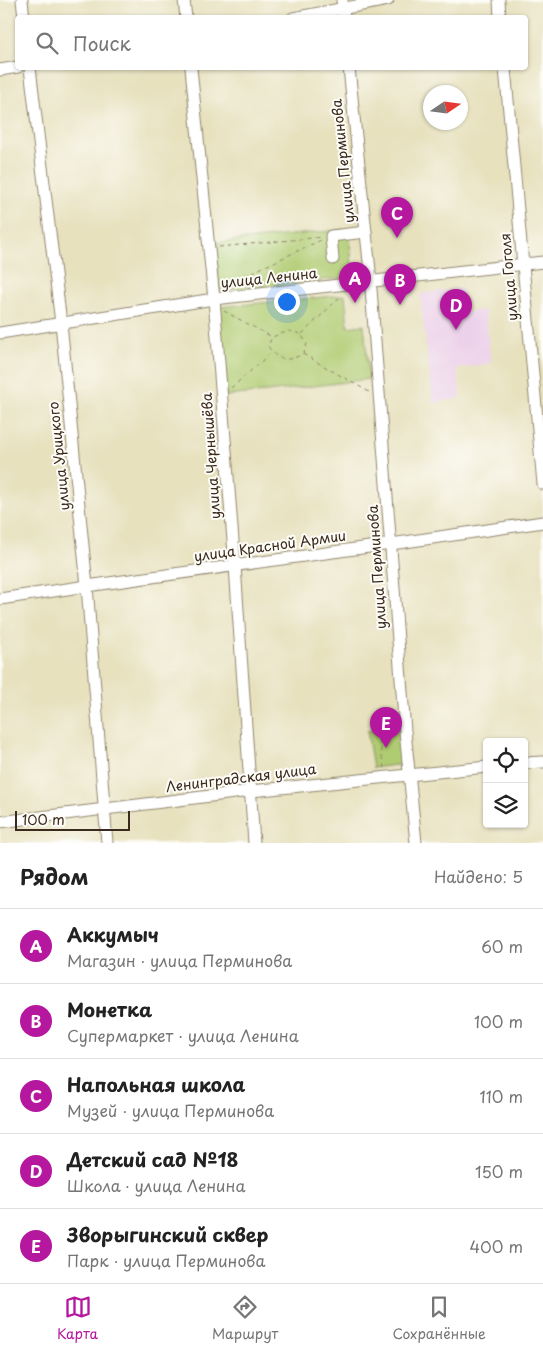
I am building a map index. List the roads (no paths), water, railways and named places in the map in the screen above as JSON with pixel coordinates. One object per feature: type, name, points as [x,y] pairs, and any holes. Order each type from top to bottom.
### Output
[{"type":"street","points":[[22,0],[24,15]]},
{"type":"street","points":[[184,0],[186,15]]},
{"type":"street","points":[[310,15],[388,0]]},
{"type":"street","points":[[498,0],[500,15]]},
{"type":"street","points":[[0,70],[15,68]]},
{"type":"street","name":"улица Урицкого","points":[[30,70],[61,323],[87,586],[107,843]]},
{"type":"street","name":"улица Чернышёва","points":[[191,70],[214,298],[254,843]]},
{"type":"street","name":"улица Перминова","points":[[349,70],[371,286],[405,732],[416,843]]},
{"type":"street","name":"улица Гоголя","points":[[505,70],[543,484]]},
{"type":"street","points":[[333,259],[331,236],[366,232]]},
{"type":"street","name":"улица Ленина","points":[[0,333],[214,298],[371,286],[543,262]]},
{"type":"street","name":"улица Красной Армии","points":[[0,599],[543,522]]},
{"type":"street","points":[[528,764],[543,762]]},
{"type":"street","name":"Ленинградская улица","points":[[0,822],[251,790],[483,767]]},
{"type":"place","name":"Напольная школа","points":[[397,238]]},
{"type":"place","name":"Аккумыч","points":[[355,303]]},
{"type":"place","name":"Монетка","points":[[400,305]]},
{"type":"place","name":"Детский сад №18","points":[[456,330]]},
{"type":"place","name":"Зворыгинский сквер","points":[[386,748]]}]
